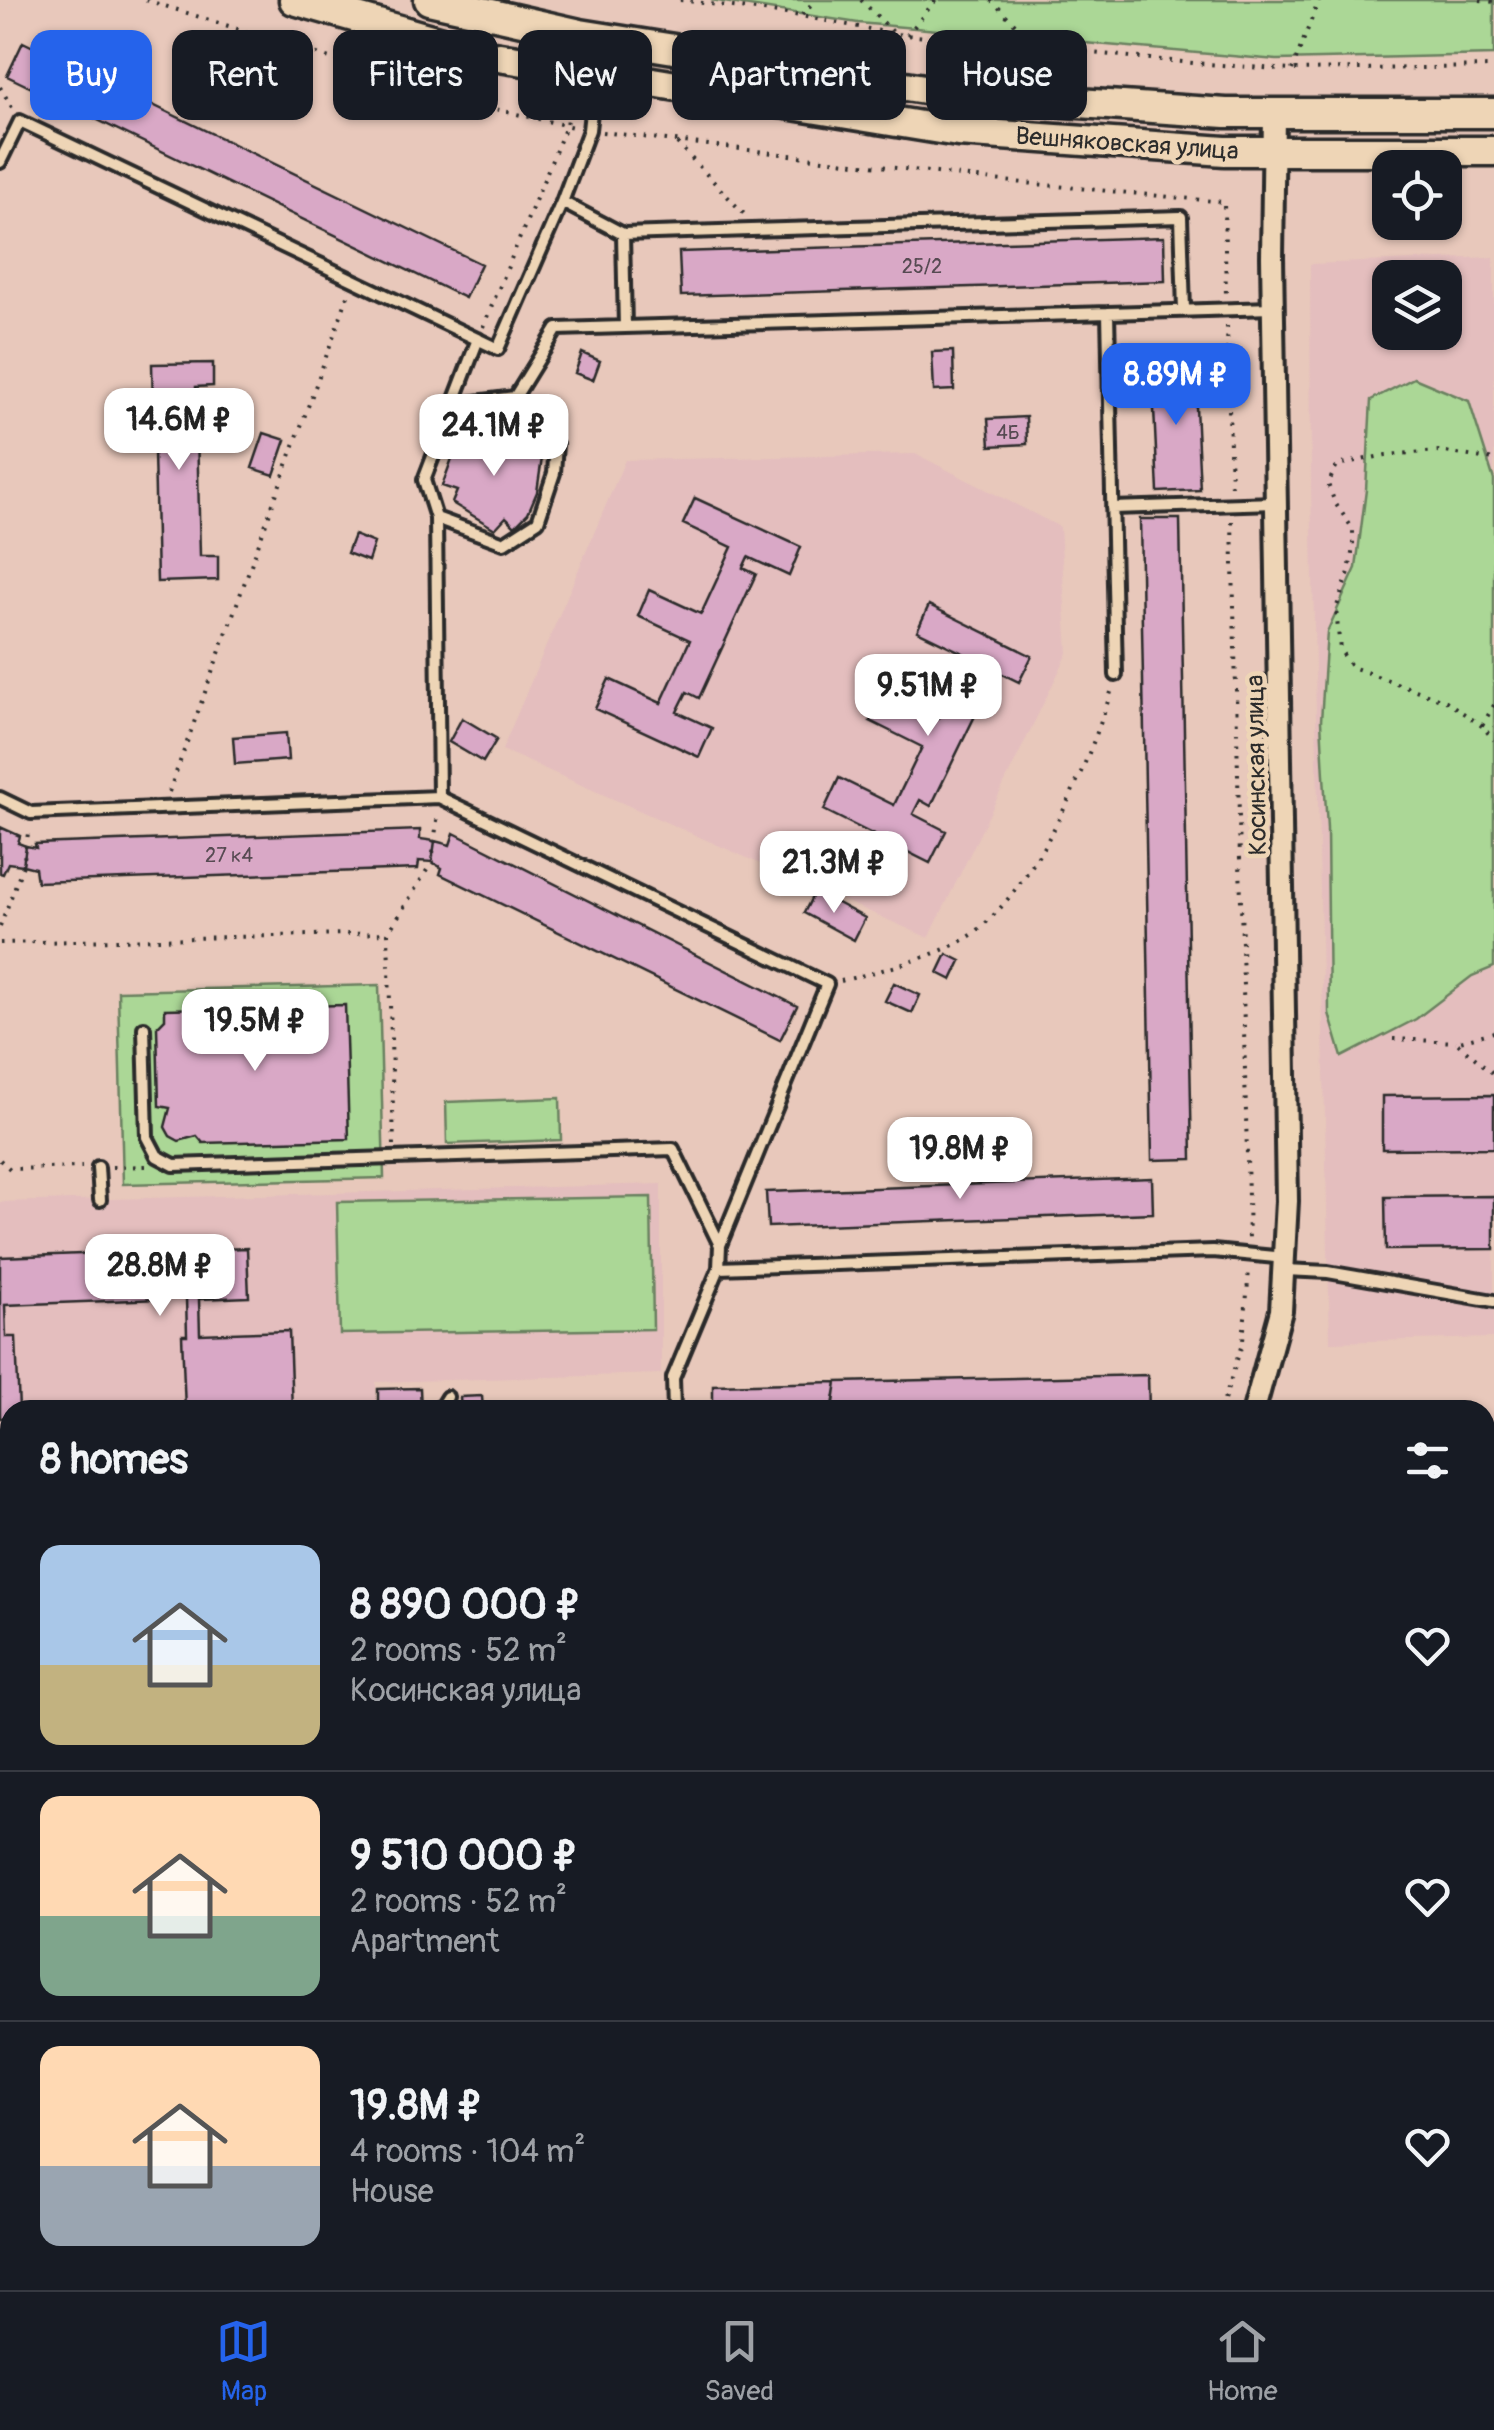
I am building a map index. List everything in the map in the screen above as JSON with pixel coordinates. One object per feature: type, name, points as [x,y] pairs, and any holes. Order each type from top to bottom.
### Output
[{"type":"main road","name":"Вешняковская улица","points":[[294,0],[518,61]]},
{"type":"main road","name":"Вешняковская улица","points":[[429,0],[580,34],[902,87],[1141,109],[1274,115],[1494,113]]},
{"type":"main road","name":"Вешняковская улица","points":[[652,84],[898,124],[1139,147],[1273,152],[1494,150]]},
{"type":"street","points":[[1139,147],[1152,142],[1159,129],[1154,115],[1141,109]]},
{"type":"street","name":"Косинская улица","points":[[1257,1400],[1275,1340],[1285,1264],[1287,1118],[1273,308],[1274,115]]},
{"type":"lane","points":[[0,162],[20,121],[498,349],[562,202],[590,120]]},
{"type":"lane","points":[[562,202],[623,234],[1181,217],[1184,310]]},
{"type":"lane","points":[[623,234],[625,327]]},
{"type":"lane","points":[[516,398],[558,330],[1273,308]]},
{"type":"lane","points":[[1108,313],[1116,675]]},
{"type":"lane","points":[[439,798],[436,518],[424,480],[478,339]]},
{"type":"lane","points":[[436,518],[504,543],[538,521],[554,474],[556,444],[542,417],[516,398],[452,405]]},
{"type":"lane","points":[[1112,508],[1278,503]]},
{"type":"lane","points":[[0,798],[30,813],[439,798],[827,984],[720,1245],[719,1268],[673,1378],[674,1400]]},
{"type":"lane","points":[[144,1028],[147,1137],[157,1156],[174,1165],[674,1149],[720,1245]]},
{"type":"lane","points":[[98,1167],[100,1200]]},
{"type":"lane","points":[[719,1268],[1213,1251],[1494,1301]]},
{"type":"path","points":[[146,0],[482,106],[566,126],[478,339]]},
{"type":"path","points":[[680,0],[874,30]]},
{"type":"path","points":[[726,6],[732,0]]},
{"type":"path","points":[[801,16],[816,0]]},
{"type":"path","points":[[860,0],[891,30]]},
{"type":"path","points":[[907,35],[936,0]]},
{"type":"path","points":[[991,0],[1022,30]]},
{"type":"path","points":[[1292,70],[1319,0]]},
{"type":"path","points":[[1480,0],[1494,2]]},
{"type":"path","points":[[907,35],[926,37]]},
{"type":"path","points":[[1087,51],[1292,70],[1494,66]]},
{"type":"path","points":[[0,87],[20,121]]},
{"type":"path","points":[[677,143],[759,230]]},
{"type":"path","points":[[164,806],[353,281]]},
{"type":"path","points":[[1494,460],[1439,451],[1386,454],[1337,466],[1328,484],[1352,529],[1354,547],[1336,608],[1340,650],[1352,667],[1446,702],[1482,726],[1494,740]]},
{"type":"path","points":[[827,984],[920,958],[976,932],[1024,881],[1095,742],[1116,675]]},
{"type":"path","points":[[1482,726],[1494,705]]},
{"type":"path","points":[[394,1158],[388,933],[432,862],[439,798]]},
{"type":"path","points":[[0,927],[26,846]]},
{"type":"path","points":[[0,943],[388,933]]},
{"type":"path","points":[[1393,1040],[1456,1042],[1494,1032]]},
{"type":"path","points":[[1456,1042],[1494,1074]]},
{"type":"path","points":[[0,1160],[10,1169]]},
{"type":"shaded area","points":[[1494,257],[1494,1338],[1330,1342],[1311,489],[1310,264],[1372,262],[1372,350],[1462,350],[1462,260],[1415,260]]},
{"type":"shaded area","points":[[916,454],[1060,527],[1068,653],[929,938],[502,750],[625,460]]},
{"type":"shaded area","points":[[661,1184],[661,1374],[376,1382],[376,1400],[0,1400],[0,1202]]},
{"type":"green space","points":[[711,0],[1494,0],[1494,55],[1277,60],[1087,43],[1087,30],[937,30],[858,23]]},
{"type":"green space","points":[[1414,378],[1469,401],[1494,480],[1494,967],[1472,976],[1416,1019],[1342,1057],[1329,1013],[1327,829],[1321,721],[1327,632],[1356,568],[1366,490],[1371,400]]},
{"type":"green space","points":[[379,985],[384,1178],[123,1184],[118,991]]},
{"type":"green space","points":[[560,1098],[561,1140],[447,1144],[446,1102]]},
{"type":"green space","points":[[651,1197],[653,1329],[340,1334],[337,1202]]},
{"type":"building","points":[[23,42],[30,45],[30,87],[7,76]]},
{"type":"building","points":[[152,105],[172,114],[172,120],[184,120],[481,264],[465,298],[98,120],[152,120]]},
{"type":"building","points":[[1164,237],[1165,281],[681,296],[679,252]]},
{"type":"building","points":[[953,351],[954,390],[934,391],[932,352]]},
{"type":"building","points":[[582,353],[600,361],[593,380],[575,373]]},
{"type":"building","points":[[213,363],[213,386],[196,387],[200,556],[218,556],[218,580],[157,582],[152,364]]},
{"type":"building","points":[[1194,365],[1200,490],[1158,492],[1152,367]]},
{"type":"building","points":[[1026,417],[1027,444],[990,446],[988,419]]},
{"type":"building","points":[[264,433],[286,440],[274,475],[252,468]]},
{"type":"building","points":[[478,436],[530,439],[529,456],[542,458],[537,492],[528,513],[515,526],[506,517],[495,529],[452,503],[457,491],[442,486],[458,442],[473,447]]},
{"type":"building","points":[[695,498],[801,547],[789,576],[748,557],[743,568],[756,574],[699,698],[687,692],[677,712],[712,728],[699,757],[595,709],[609,679],[661,703],[690,640],[638,616],[649,590],[701,614],[732,547],[683,524]]},
{"type":"building","points":[[1140,519],[1180,519],[1192,1159],[1152,1160]]},
{"type":"building","points":[[354,535],[374,543],[368,561],[347,553]]},
{"type":"building","points":[[929,605],[1032,656],[1019,682],[980,663],[973,677],[990,685],[931,806],[920,800],[913,814],[946,831],[930,863],[824,810],[839,778],[894,805],[922,747],[870,721],[884,692],[938,719],[969,656],[917,631]]},
{"type":"building","points":[[462,718],[497,739],[483,762],[449,742]]},
{"type":"building","points":[[286,733],[288,760],[235,764],[233,737]]},
{"type":"building","points":[[0,827],[20,836],[18,843],[26,846],[23,865],[8,863],[3,874],[0,873]]},
{"type":"building","points":[[420,830],[420,839],[435,841],[432,862],[419,861],[418,869],[37,882],[35,868],[23,865],[26,846],[36,848],[35,844]]},
{"type":"building","points":[[454,833],[797,1006],[780,1040],[440,874],[442,868],[432,862],[435,841],[450,845]]},
{"type":"building","points":[[815,891],[865,918],[854,940],[804,913]]},
{"type":"building","points":[[947,954],[961,961],[952,980],[938,973]]},
{"type":"building","points":[[894,983],[920,995],[912,1013],[885,1001]]},
{"type":"building","points":[[345,1005],[349,1139],[203,1143],[197,1136],[179,1141],[170,1136],[165,1127],[170,1108],[159,1106],[157,1027],[165,1019],[165,1009]]},
{"type":"building","points":[[1494,1095],[1494,1148],[1382,1149],[1382,1096]]},
{"type":"building","points":[[1152,1178],[1153,1213],[768,1227],[766,1192]]},
{"type":"building","points":[[1494,1196],[1494,1249],[1386,1250],[1385,1197]]},
{"type":"building","points":[[247,1248],[249,1297],[199,1299],[200,1334],[289,1331],[292,1400],[185,1400],[182,1335],[187,1335],[186,1298],[5,1305],[6,1337],[16,1337],[19,1400],[0,1400],[0,1257]]},
{"type":"building","points":[[1148,1375],[1149,1400],[834,1400],[837,1382]]},
{"type":"building","points":[[837,1382],[834,1400],[713,1400],[713,1385]]},
{"type":"building","points":[[420,1388],[421,1400],[378,1400],[378,1389]]},
{"type":"building","points":[[482,1396],[482,1400],[460,1400]]}]
